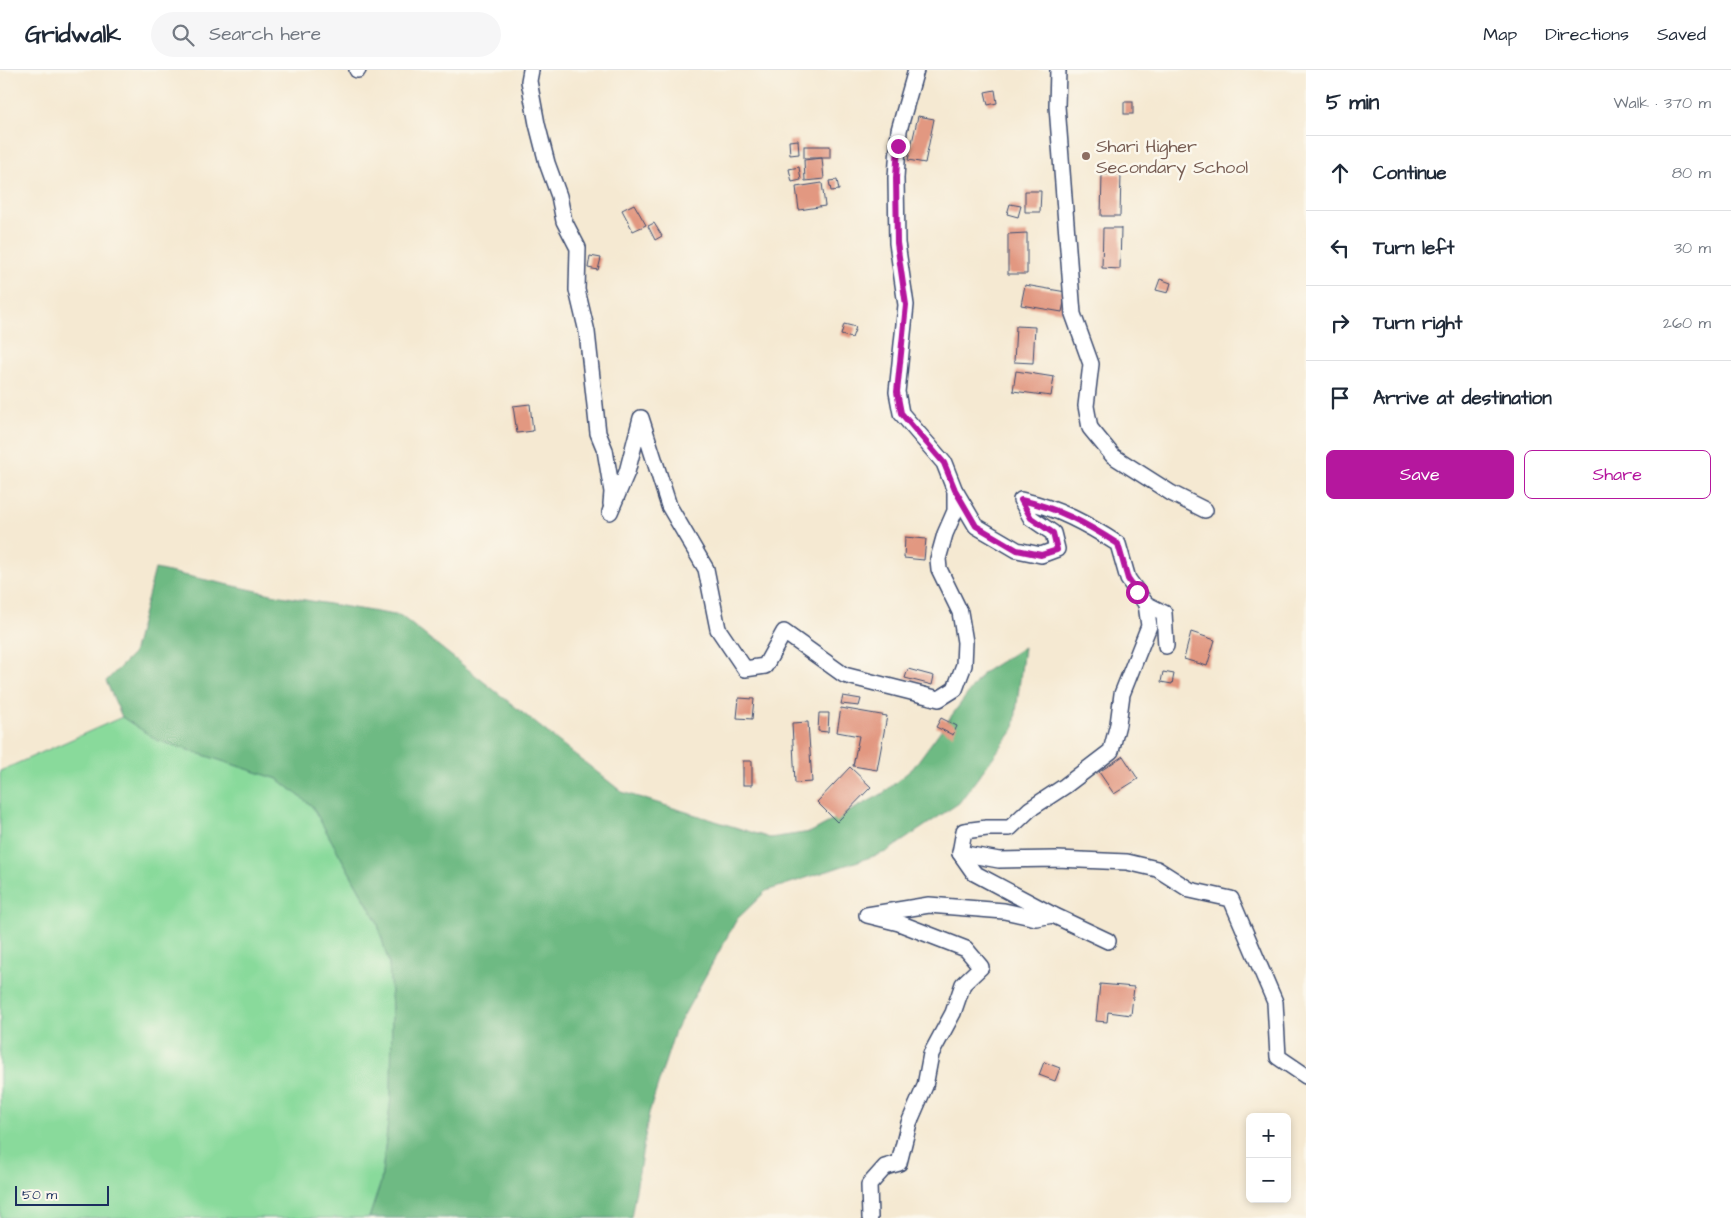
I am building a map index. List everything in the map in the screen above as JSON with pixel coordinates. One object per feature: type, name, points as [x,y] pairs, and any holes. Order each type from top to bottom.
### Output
[{"type":"street","points":[[531,70],[531,90],[544,153],[559,196],[564,221],[578,248],[577,290],[586,332],[598,433],[604,450],[612,492],[610,512],[627,472],[641,418],[670,506],[706,569],[718,628],[745,669],[765,666],[784,632],[844,675],[939,699],[955,689],[964,666],[966,642],[960,612],[939,569],[938,559],[944,534],[955,511],[955,490]]},
{"type":"street","points":[[916,70],[899,130],[897,168],[897,243],[906,305],[897,392],[901,413],[944,463],[955,490],[976,526],[1017,550],[1041,555],[1057,550],[1053,533],[1031,518],[1021,500],[1043,505],[1088,525],[1118,544],[1128,579],[1146,604],[1164,613],[1166,646]]},
{"type":"street","points":[[1058,70],[1057,106],[1073,314],[1091,364],[1086,406],[1090,428],[1113,456],[1170,493],[1205,510]]},
{"type":"street","points":[[1108,941],[974,873],[960,853],[964,830],[1010,828],[1030,809],[1065,786],[1111,750],[1118,724],[1122,694],[1149,626],[1146,604]]},
{"type":"street","points":[[960,853],[999,860],[1057,859],[1127,862],[1157,869],[1190,890],[1231,899],[1275,1002],[1278,1057],[1306,1076]]},
{"type":"street","points":[[870,1218],[869,1185],[885,1167],[899,1163],[909,1123],[925,1086],[931,1054],[953,1013],[963,984],[981,967],[966,949],[899,922],[867,915],[929,905],[1004,911],[1036,918],[1053,914]]},
{"type":"green space","points":[[155,569],[281,596],[401,616],[622,792],[770,838],[811,832],[882,794],[913,768],[983,673],[1024,647],[1014,729],[959,803],[886,852],[766,891],[737,919],[675,1031],[649,1113],[631,1218],[369,1218],[381,1182],[391,1097],[392,1008],[389,964],[377,921],[312,806],[278,779],[157,740],[122,717],[106,681],[133,654]]},
{"type":"green space","points":[[122,717],[157,740],[278,779],[312,806],[377,921],[389,964],[392,1008],[391,1097],[381,1182],[369,1218],[0,1218],[0,771]]},
{"type":"building","points":[[995,90],[997,103],[988,105],[985,92]]},
{"type":"building","points":[[1124,102],[1133,102],[1133,114],[1124,114]]},
{"type":"building","points":[[918,116],[934,119],[925,163],[908,160]]},
{"type":"building","points":[[798,140],[799,154],[790,155],[789,141]]},
{"type":"building","points":[[804,146],[830,146],[830,158],[804,158]]},
{"type":"building","points":[[822,158],[824,179],[805,181],[804,160]]},
{"type":"building","points":[[799,167],[801,180],[792,182],[789,169]]},
{"type":"building","points":[[1102,174],[1121,174],[1120,216],[1101,216]]},
{"type":"building","points":[[837,180],[839,190],[831,191],[829,181]]},
{"type":"building","points":[[822,183],[825,206],[799,210],[796,187]]},
{"type":"building","points":[[1025,191],[1041,191],[1040,212],[1025,212]]},
{"type":"building","points":[[634,204],[646,225],[633,231],[622,210]]},
{"type":"building","points":[[1010,204],[1021,206],[1018,217],[1007,214]]},
{"type":"building","points":[[654,223],[662,236],[655,240],[648,226]]},
{"type":"building","points":[[1103,228],[1121,228],[1120,269],[1102,268]]},
{"type":"building","points":[[1027,233],[1027,274],[1008,274],[1008,234]]},
{"type":"building","points":[[590,256],[601,258],[598,270],[588,268]]},
{"type":"building","points":[[1160,279],[1171,283],[1168,293],[1156,290]]},
{"type":"building","points":[[1025,285],[1066,292],[1062,312],[1021,305]]},
{"type":"building","points":[[844,324],[856,327],[852,338],[841,335]]},
{"type":"building","points":[[1016,326],[1035,327],[1033,363],[1014,362]]},
{"type":"building","points":[[1016,371],[1054,377],[1051,396],[1013,391]]},
{"type":"building","points":[[530,404],[533,431],[517,433],[513,406]]},
{"type":"building","points":[[905,537],[926,539],[924,560],[904,558]]},
{"type":"building","points":[[1191,632],[1215,640],[1207,666],[1184,659]]},
{"type":"building","points":[[908,669],[934,676],[932,685],[905,678]]},
{"type":"building","points":[[1163,672],[1174,674],[1172,684],[1161,682]]},
{"type":"building","points":[[843,696],[861,699],[859,706],[841,704]]},
{"type":"building","points":[[739,698],[754,699],[752,719],[737,718]]},
{"type":"building","points":[[841,708],[887,716],[877,770],[853,766],[859,736],[837,732]]},
{"type":"building","points":[[819,713],[829,713],[828,732],[818,731]]},
{"type":"building","points":[[941,718],[957,726],[953,735],[936,727]]},
{"type":"building","points":[[808,722],[812,782],[795,783],[792,723]]},
{"type":"building","points":[[1123,756],[1138,779],[1114,794],[1099,772]]},
{"type":"building","points":[[743,761],[752,761],[752,785],[743,785]]},
{"type":"building","points":[[850,767],[871,787],[837,822],[817,802]]},
{"type":"building","points":[[1100,984],[1134,987],[1131,1015],[1108,1012],[1107,1022],[1096,1021]]},
{"type":"building","points":[[1044,1062],[1060,1068],[1055,1081],[1039,1075]]},
{"type":"place","name":"Shari Higher Secondary School","points":[[1086,156]]},
{"type":"route","points":[[898,146],[896,178],[897,243],[906,305],[897,392],[901,413],[944,463],[955,490],[976,526],[1017,550],[1041,555],[1057,550],[1053,533],[1031,518],[1021,500],[1043,505],[1088,525],[1118,544],[1128,579],[1137,592]]}]
